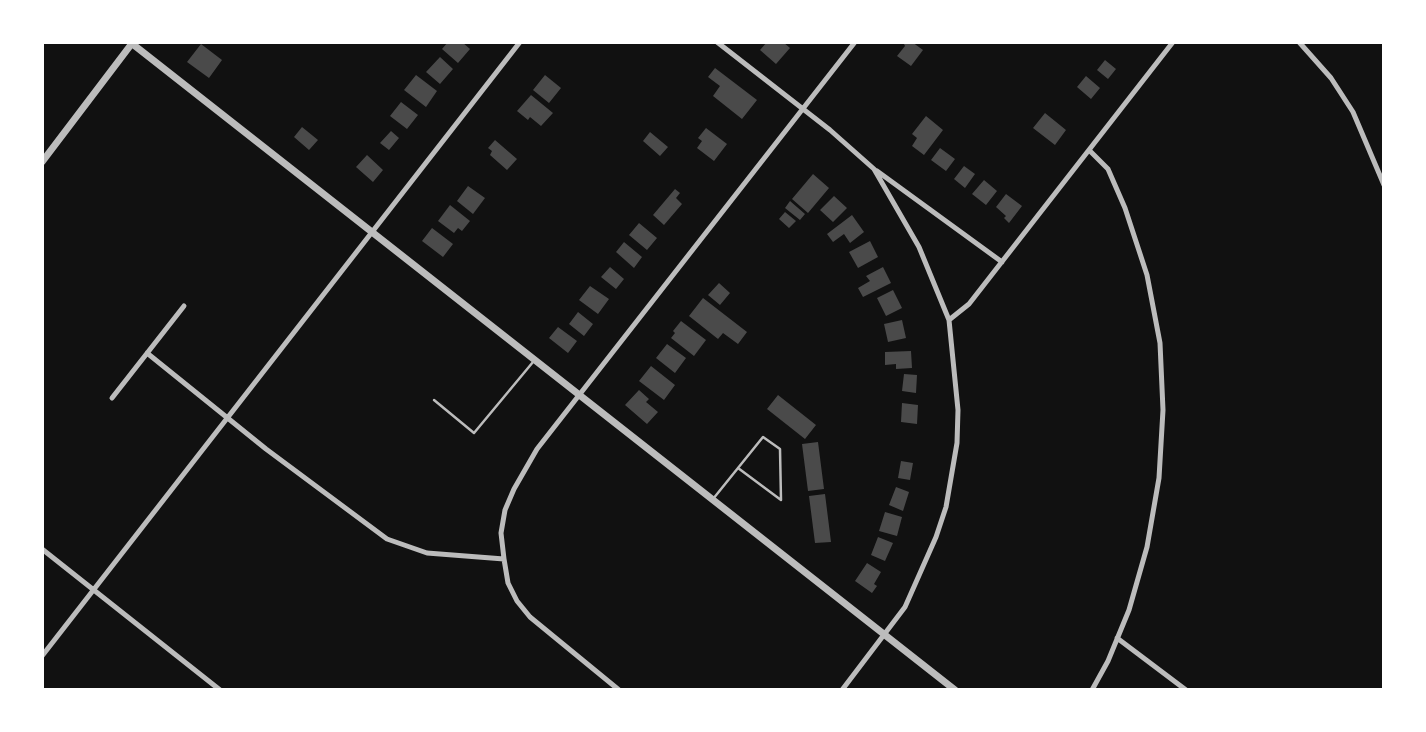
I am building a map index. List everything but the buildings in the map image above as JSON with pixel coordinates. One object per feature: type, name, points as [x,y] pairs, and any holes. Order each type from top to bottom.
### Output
[{"type":"street","points":[[42,656],[520,42]]},
{"type":"street","points":[[717,42],[803,108],[874,169],[1002,262]]},
{"type":"street","points":[[618,690],[530,617],[517,601],[508,583],[500,533],[505,510],[537,449],[855,42]]},
{"type":"street","points":[[949,320],[969,304],[1173,42]]},
{"type":"street","points":[[1299,42],[1331,78],[1353,112],[1384,185]]},
{"type":"street","points":[[42,162],[132,43],[955,690]]},
{"type":"street","points":[[1089,150],[1108,169],[1137,240],[1154,309],[1163,375],[1162,442],[1154,511],[1139,578],[1118,638],[1092,690]]},
{"type":"street","points":[[842,690],[905,607],[919,578],[936,537],[950,486],[957,443],[958,410],[949,320],[919,247],[874,169]]},
{"type":"street","points":[[112,398],[184,306]]},
{"type":"street","points":[[147,353],[266,449],[387,539],[427,553],[504,559]]},
{"type":"street","points":[[42,549],[220,690]]},
{"type":"street","points":[[1118,638],[1186,690]]},
{"type":"lane","points":[[433,400],[474,433],[477,432],[535,359]]},
{"type":"lane","points":[[713,499],[738,468],[763,437],[780,449],[781,500],[738,468]]}]
